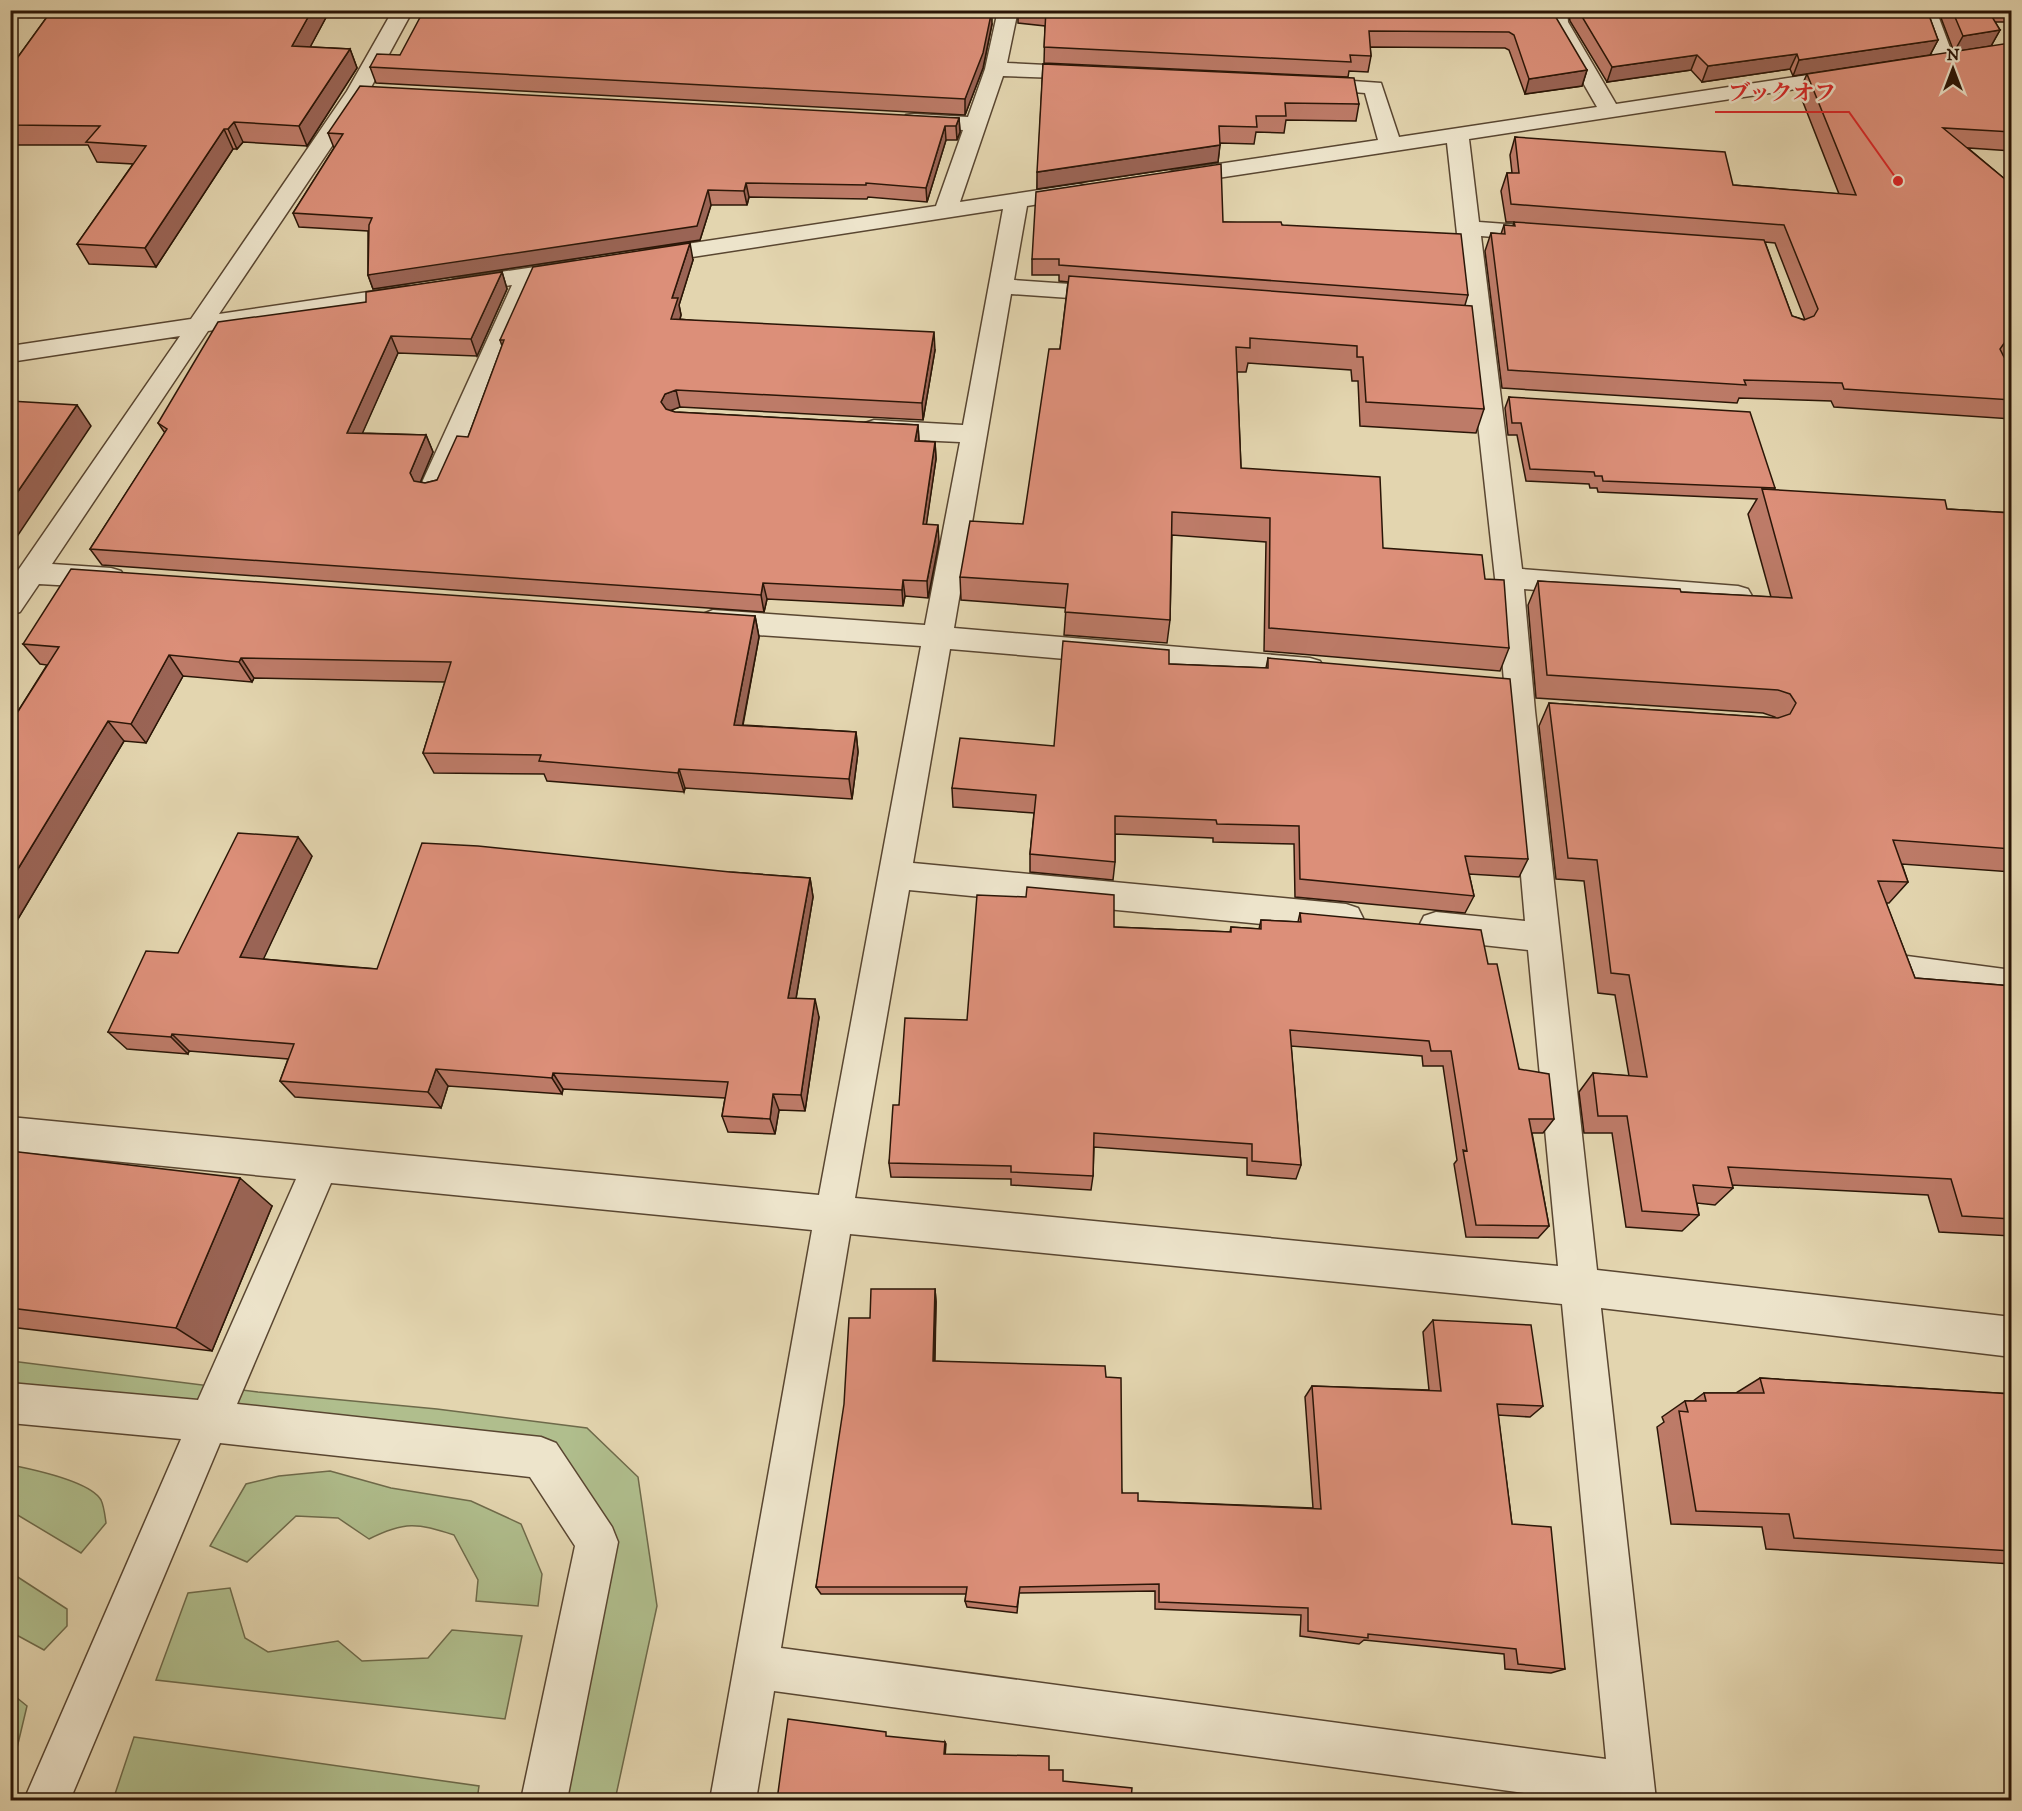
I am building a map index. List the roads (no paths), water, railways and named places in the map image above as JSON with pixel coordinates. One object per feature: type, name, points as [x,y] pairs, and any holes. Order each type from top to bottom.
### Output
[{"type":"street","points":[[10,605],[358,91],[403,10]]},
{"type":"street","points":[[1922,64],[1956,59],[1926,10]]},
{"type":"street","points":[[945,212],[995,69],[1007,14],[984,16]]},
{"type":"street","points":[[1535,20],[1557,16],[1610,111]]},
{"type":"street","points":[[995,69],[1102,74]]},
{"type":"street","points":[[1156,180],[1864,73]]},
{"type":"street","points":[[1291,83],[1374,87],[1390,145]]},
{"type":"street","points":[[358,91],[382,92]]},
{"type":"street","points":[[893,119],[976,124]]},
{"type":"street","points":[[757,1667],[1632,1792],[1519,698],[1498,398],[1465,320],[1467,228],[1457,134]]},
{"type":"street","points":[[620,261],[1098,189]]},
{"type":"street","points":[[733,1800],[834,1214],[1016,201]]},
{"type":"street","points":[[1467,228],[1571,235]]},
{"type":"street","points":[[10,354],[597,264]]},
{"type":"street","points":[[432,489],[528,275]]},
{"type":"street","points":[[1001,286],[1132,296]]},
{"type":"street","points":[[845,427],[975,434]]},
{"type":"street","points":[[32,573],[139,580]]},
{"type":"street","points":[[1509,578],[1738,596]]},
{"type":"street","points":[[688,619],[939,637],[1341,671]]},
{"type":"street","points":[[896,875],[1544,937]]},
{"type":"street","points":[[1907,971],[2012,985]]},
{"type":"street","points":[[10,1134],[1581,1287],[2012,1337]]},
{"type":"street","points":[[47,1800],[321,1164]]},
{"type":"street","points":[[10,1403],[209,1421],[541,1458],[597,1542],[544,1800]]},
{"type":"place","name":"ブックオフ","points":[[1898,181]]}]
